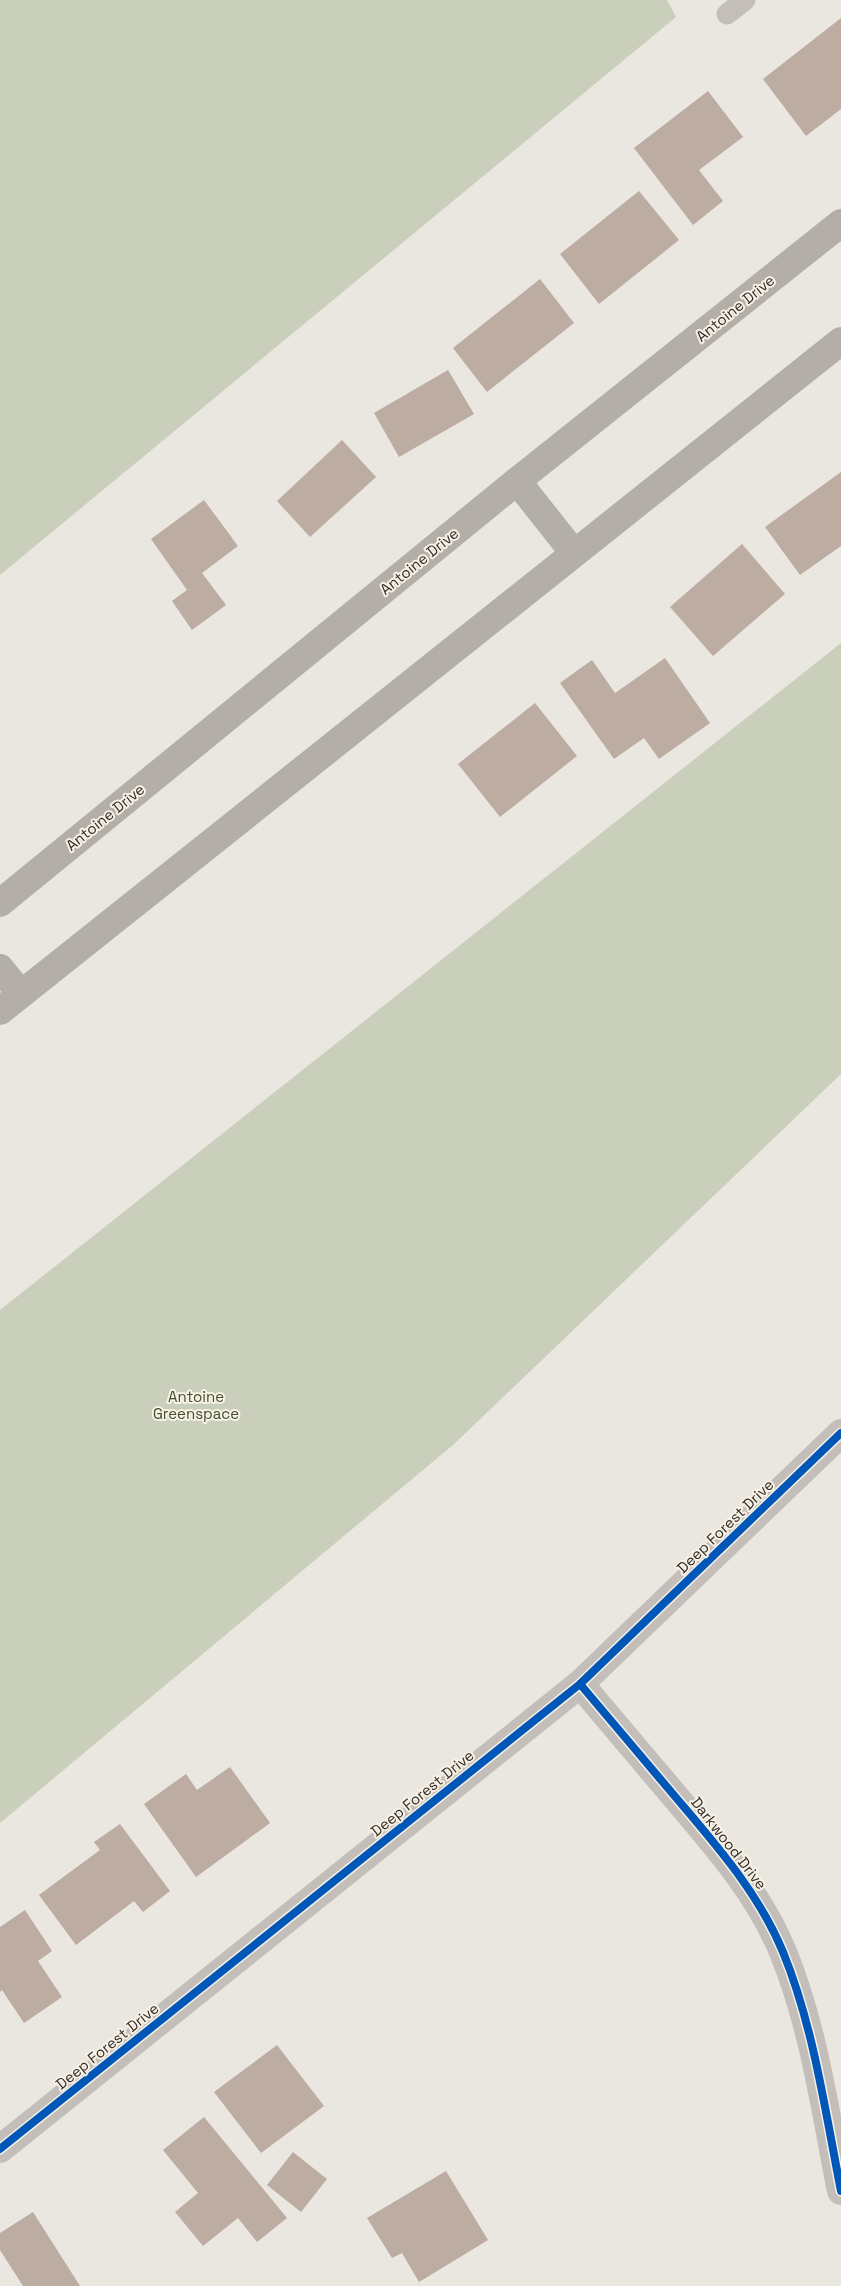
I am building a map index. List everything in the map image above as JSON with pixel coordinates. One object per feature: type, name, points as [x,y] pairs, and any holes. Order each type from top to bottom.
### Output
[{"type":"main road","name":"Antoine Drive","points":[[0,903],[517,481],[841,223]]},
{"type":"main road","points":[[0,1011],[841,341]]},
{"type":"main road","points":[[517,481],[574,553]]},
{"type":"main road","points":[[0,968],[21,994]]},
{"type":"street","name":"Deep Forest Drive","points":[[0,2150],[580,1684],[841,1434]]},
{"type":"street","name":"Darkwood Drive","points":[[580,1684],[724,1854],[755,1898],[778,1942],[799,1996],[812,2046],[841,2191]]},
{"type":"lane","points":[[727,14],[745,0]]},
{"type":"green space","points":[[0,0],[667,0],[676,17],[0,575]]},
{"type":"green space","name":"Antoine Greenspace","points":[[841,643],[841,1074],[453,1445],[0,1823],[0,1310]]},
{"type":"building","points":[[841,18],[841,109],[806,136],[763,79]]},
{"type":"building","points":[[708,91],[743,137],[699,170],[723,201],[693,225],[634,148]]},
{"type":"building","points":[[639,191],[679,240],[599,304],[560,254]]},
{"type":"building","points":[[540,279],[574,323],[487,392],[453,348]]},
{"type":"building","points":[[448,370],[474,414],[399,457],[374,413]]},
{"type":"building","points":[[342,440],[376,477],[310,537],[277,501]]},
{"type":"building","points":[[841,472],[841,546],[800,575],[765,527]]},
{"type":"building","points":[[204,500],[238,546],[202,573],[226,605],[192,630],[172,601],[187,590],[151,539]]},
{"type":"building","points":[[742,544],[785,594],[713,656],[670,607]]},
{"type":"building","points":[[665,658],[710,723],[659,759],[644,738],[614,759],[560,683],[592,660],[615,693]]},
{"type":"building","points":[[535,703],[577,756],[500,817],[458,764]]},
{"type":"building","points":[[230,1767],[270,1823],[196,1877],[144,1804],[186,1774],[197,1790]]},
{"type":"building","points":[[120,1824],[170,1891],[143,1912],[134,1901],[76,1945],[39,1895],[100,1850],[94,1842]]},
{"type":"building","points":[[25,1910],[52,1951],[38,1961],[62,1997],[24,2023],[2,1990],[0,1992],[0,1927]]},
{"type":"building","points":[[277,2045],[324,2106],[261,2153],[214,2092]]},
{"type":"building","points":[[204,2117],[287,2218],[257,2242],[238,2218],[203,2246],[175,2212],[198,2193],[163,2150]]},
{"type":"building","points":[[293,2152],[327,2179],[301,2212],[267,2185]]},
{"type":"building","points":[[446,2171],[488,2240],[419,2282],[402,2253],[392,2258],[367,2218]]},
{"type":"building","points":[[33,2212],[80,2286],[23,2286],[0,2250],[0,2233]]},
{"type":"cycle path","points":[[0,2149],[580,1684],[841,1433]]},
{"type":"cycle path","points":[[580,1684],[722,1853],[750,1891],[773,1931],[794,1981],[811,2040],[841,2191]]}]
